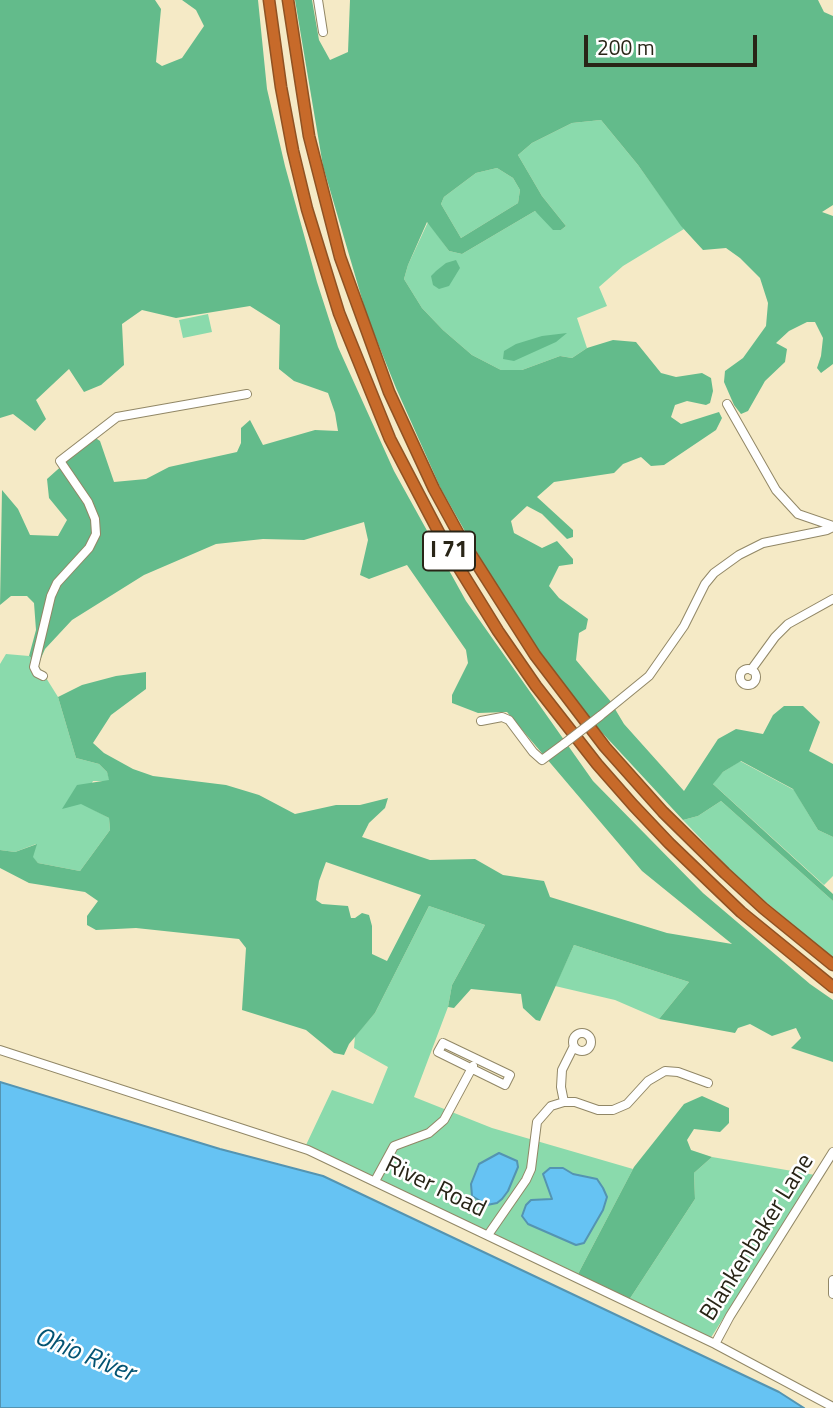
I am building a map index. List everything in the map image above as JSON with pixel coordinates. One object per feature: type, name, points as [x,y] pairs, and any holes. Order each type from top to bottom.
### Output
[{"type":"highway","name":"I 71","points":[[269,0],[293,150],[307,209],[339,313],[390,439],[448,550],[492,622],[536,686],[597,764],[686,860],[741,912],[833,986]]},
{"type":"highway","name":"I 71","points":[[288,0],[309,136],[340,257],[389,392],[424,468],[463,542],[535,655],[605,747],[663,812],[725,873],[833,965]]},
{"type":"street","points":[[318,0],[323,32]]},
{"type":"street","points":[[43,676],[37,673],[34,667],[51,596],[57,583],[89,548],[96,534],[95,519],[88,502],[60,461],[117,417],[247,394]]},
{"type":"street","points":[[727,404],[776,490],[798,514],[833,526]]},
{"type":"street","points":[[481,721],[502,718],[509,720],[542,760],[649,676],[684,626],[705,584],[714,573],[739,555],[763,543],[827,530],[833,526]]},
{"type":"street","points":[[751,670],[780,631],[833,599]]},
{"type":"street","points":[[443,1043],[477,1059],[510,1075],[505,1085],[438,1052],[443,1043]]},
{"type":"street","points":[[564,1102],[562,1070],[575,1046]]},
{"type":"street","name":"River Road","points":[[0,1050],[308,1150],[716,1344],[833,1407]]},
{"type":"street","points":[[376,1181],[394,1146],[429,1133],[444,1120],[477,1059]]},
{"type":"street","points":[[488,1235],[526,1180],[531,1169],[537,1122],[546,1110],[564,1102],[575,1102],[598,1111],[613,1110],[627,1104],[648,1081],[665,1071],[678,1072],[708,1083]]},
{"type":"street","name":"Blankenbaker Lane","points":[[716,1344],[730,1316],[833,1152]]},
{"type":"street","points":[[833,1280],[833,1294]]},
{"type":"green space","points":[[0,0],[155,0],[161,9],[156,62],[162,66],[182,58],[204,26],[196,10],[182,0],[258,0],[267,89],[317,282],[338,347],[394,471],[466,601],[593,781],[703,893],[810,984],[833,1000],[833,1062],[791,1048],[801,1038],[796,1028],[772,1036],[750,1024],[738,1028],[735,1033],[659,1019],[689,982],[574,945],[540,1021],[523,1008],[521,994],[471,989],[454,1008],[448,1007],[452,985],[485,925],[429,906],[375,1013],[349,1044],[344,1055],[334,1053],[306,1030],[242,1010],[246,948],[239,939],[136,928],[96,930],[87,925],[87,916],[98,901],[85,892],[29,883],[0,868],[0,850],[15,852],[37,844],[33,857],[38,863],[80,871],[110,830],[109,818],[81,804],[62,809],[77,785],[109,780],[107,772],[99,764],[76,758],[58,697],[82,685],[146,672],[146,689],[111,715],[93,743],[104,753],[133,769],[153,776],[226,785],[259,795],[295,814],[336,805],[360,805],[388,798],[385,808],[369,823],[362,837],[430,860],[475,859],[503,875],[544,881],[550,897],[667,933],[732,944],[642,871],[507,712],[478,713],[452,703],[452,695],[468,663],[466,650],[407,565],[369,579],[360,575],[368,540],[364,522],[304,540],[263,539],[216,544],[144,575],[72,620],[45,649],[38,665],[29,656],[36,630],[34,603],[27,596],[11,596],[0,605],[2,490],[18,509],[30,535],[58,536],[67,520],[49,498],[47,479],[94,437],[100,441],[114,482],[146,479],[169,467],[237,452],[241,443],[241,428],[250,420],[263,445],[315,430],[338,431],[328,393],[294,381],[279,369],[280,325],[250,306],[176,318],[142,310],[122,324],[124,365],[101,385],[84,392],[69,369],[36,400],[46,419],[35,431],[13,414],[0,418]],"holes":[[[326,862],[421,895],[387,961],[372,954],[372,926],[369,915],[362,913],[351,918],[348,906],[322,904],[316,900]]]},
{"type":"green space","points":[[295,0],[312,0],[319,40],[330,60],[348,52],[350,0],[818,0],[824,12],[833,16],[833,205],[822,212],[833,216],[833,364],[821,373],[817,368],[823,338],[815,322],[807,322],[789,331],[776,343],[787,349],[785,362],[765,381],[748,411],[741,414],[724,382],[725,371],[743,358],[766,326],[768,303],[760,278],[726,248],[703,250],[681,226],[638,165],[601,120],[572,123],[532,143],[518,155],[542,196],[566,226],[561,230],[553,230],[535,211],[462,254],[449,251],[427,222],[408,265],[404,279],[422,308],[472,355],[501,370],[522,370],[560,356],[572,358],[587,348],[613,340],[636,342],[661,373],[676,377],[702,373],[711,378],[713,391],[710,403],[706,405],[687,401],[675,405],[671,417],[681,424],[719,412],[722,418],[716,430],[664,465],[651,466],[641,457],[623,464],[614,473],[554,482],[537,497],[573,530],[573,537],[567,539],[542,514],[527,506],[511,521],[514,533],[542,548],[557,541],[573,559],[573,564],[559,566],[549,586],[559,598],[588,619],[586,629],[579,633],[576,660],[612,703],[590,721],[508,607],[441,489],[367,316],[323,166]],"holes":[[[497,168],[513,178],[520,190],[518,203],[461,238],[441,204],[444,197],[476,173]]]},
{"type":"green space","points":[[601,120],[638,165],[684,229],[623,266],[599,287],[607,306],[577,318],[587,348],[572,358],[560,356],[522,370],[501,370],[472,355],[422,308],[404,279],[408,265],[428,222],[449,251],[462,254],[535,211],[561,230],[566,226],[542,196],[518,155],[532,143],[572,123]]},
{"type":"green space","points":[[497,168],[513,178],[520,190],[518,203],[461,238],[441,204],[444,197],[476,173]]},
{"type":"green space","points":[[456,260],[460,268],[449,286],[439,289],[433,285],[431,276],[446,263]]},
{"type":"green space","points":[[208,314],[212,332],[183,338],[179,320]]},
{"type":"green space","points":[[567,333],[556,342],[514,361],[503,359],[504,351],[516,344],[542,336]]},
{"type":"green space","points":[[6,654],[29,656],[38,665],[58,697],[76,758],[99,764],[107,772],[110,781],[93,781],[81,803],[109,818],[110,830],[80,871],[38,863],[32,857],[36,844],[15,852],[0,850],[0,664]]},
{"type":"green space","points":[[784,706],[803,706],[820,722],[809,751],[833,764],[833,837],[818,830],[793,789],[741,761],[723,772],[713,784],[833,894],[833,901],[721,801],[698,816],[683,820],[595,725],[615,709],[624,724],[684,791],[718,739],[736,729],[763,734],[773,715]]},
{"type":"green space","points":[[740,761],[794,790],[818,830],[833,837],[833,876],[824,885],[712,783]]},
{"type":"green space","points":[[721,801],[833,901],[833,958],[742,882],[683,820],[698,816]]},
{"type":"green space","points":[[429,906],[485,925],[452,985],[448,1007],[414,1097],[492,1128],[633,1169],[578,1274],[306,1145],[332,1090],[373,1104],[388,1067],[354,1048],[355,1036],[375,1013]]},
{"type":"green space","points":[[574,945],[689,982],[659,1019],[615,1000],[555,986]]},
{"type":"green space","points":[[702,1096],[729,1108],[729,1123],[720,1132],[694,1129],[687,1140],[691,1150],[712,1157],[694,1173],[695,1199],[629,1300],[578,1274],[634,1167],[684,1104]]},
{"type":"green space","points":[[712,1157],[815,1175],[710,1339],[629,1300],[695,1199],[694,1173]]},
{"type":"water","name":"Ohio River","points":[[0,1082],[220,1149],[323,1176],[779,1392],[804,1408],[0,1408]]},
{"type":"water","points":[[499,1153],[517,1161],[518,1167],[502,1199],[487,1205],[472,1196],[471,1184],[479,1164]]},
{"type":"water","points":[[550,1168],[563,1168],[573,1174],[597,1179],[603,1188],[607,1197],[603,1210],[584,1243],[576,1245],[528,1224],[522,1216],[531,1200],[552,1199],[543,1174]]}]
